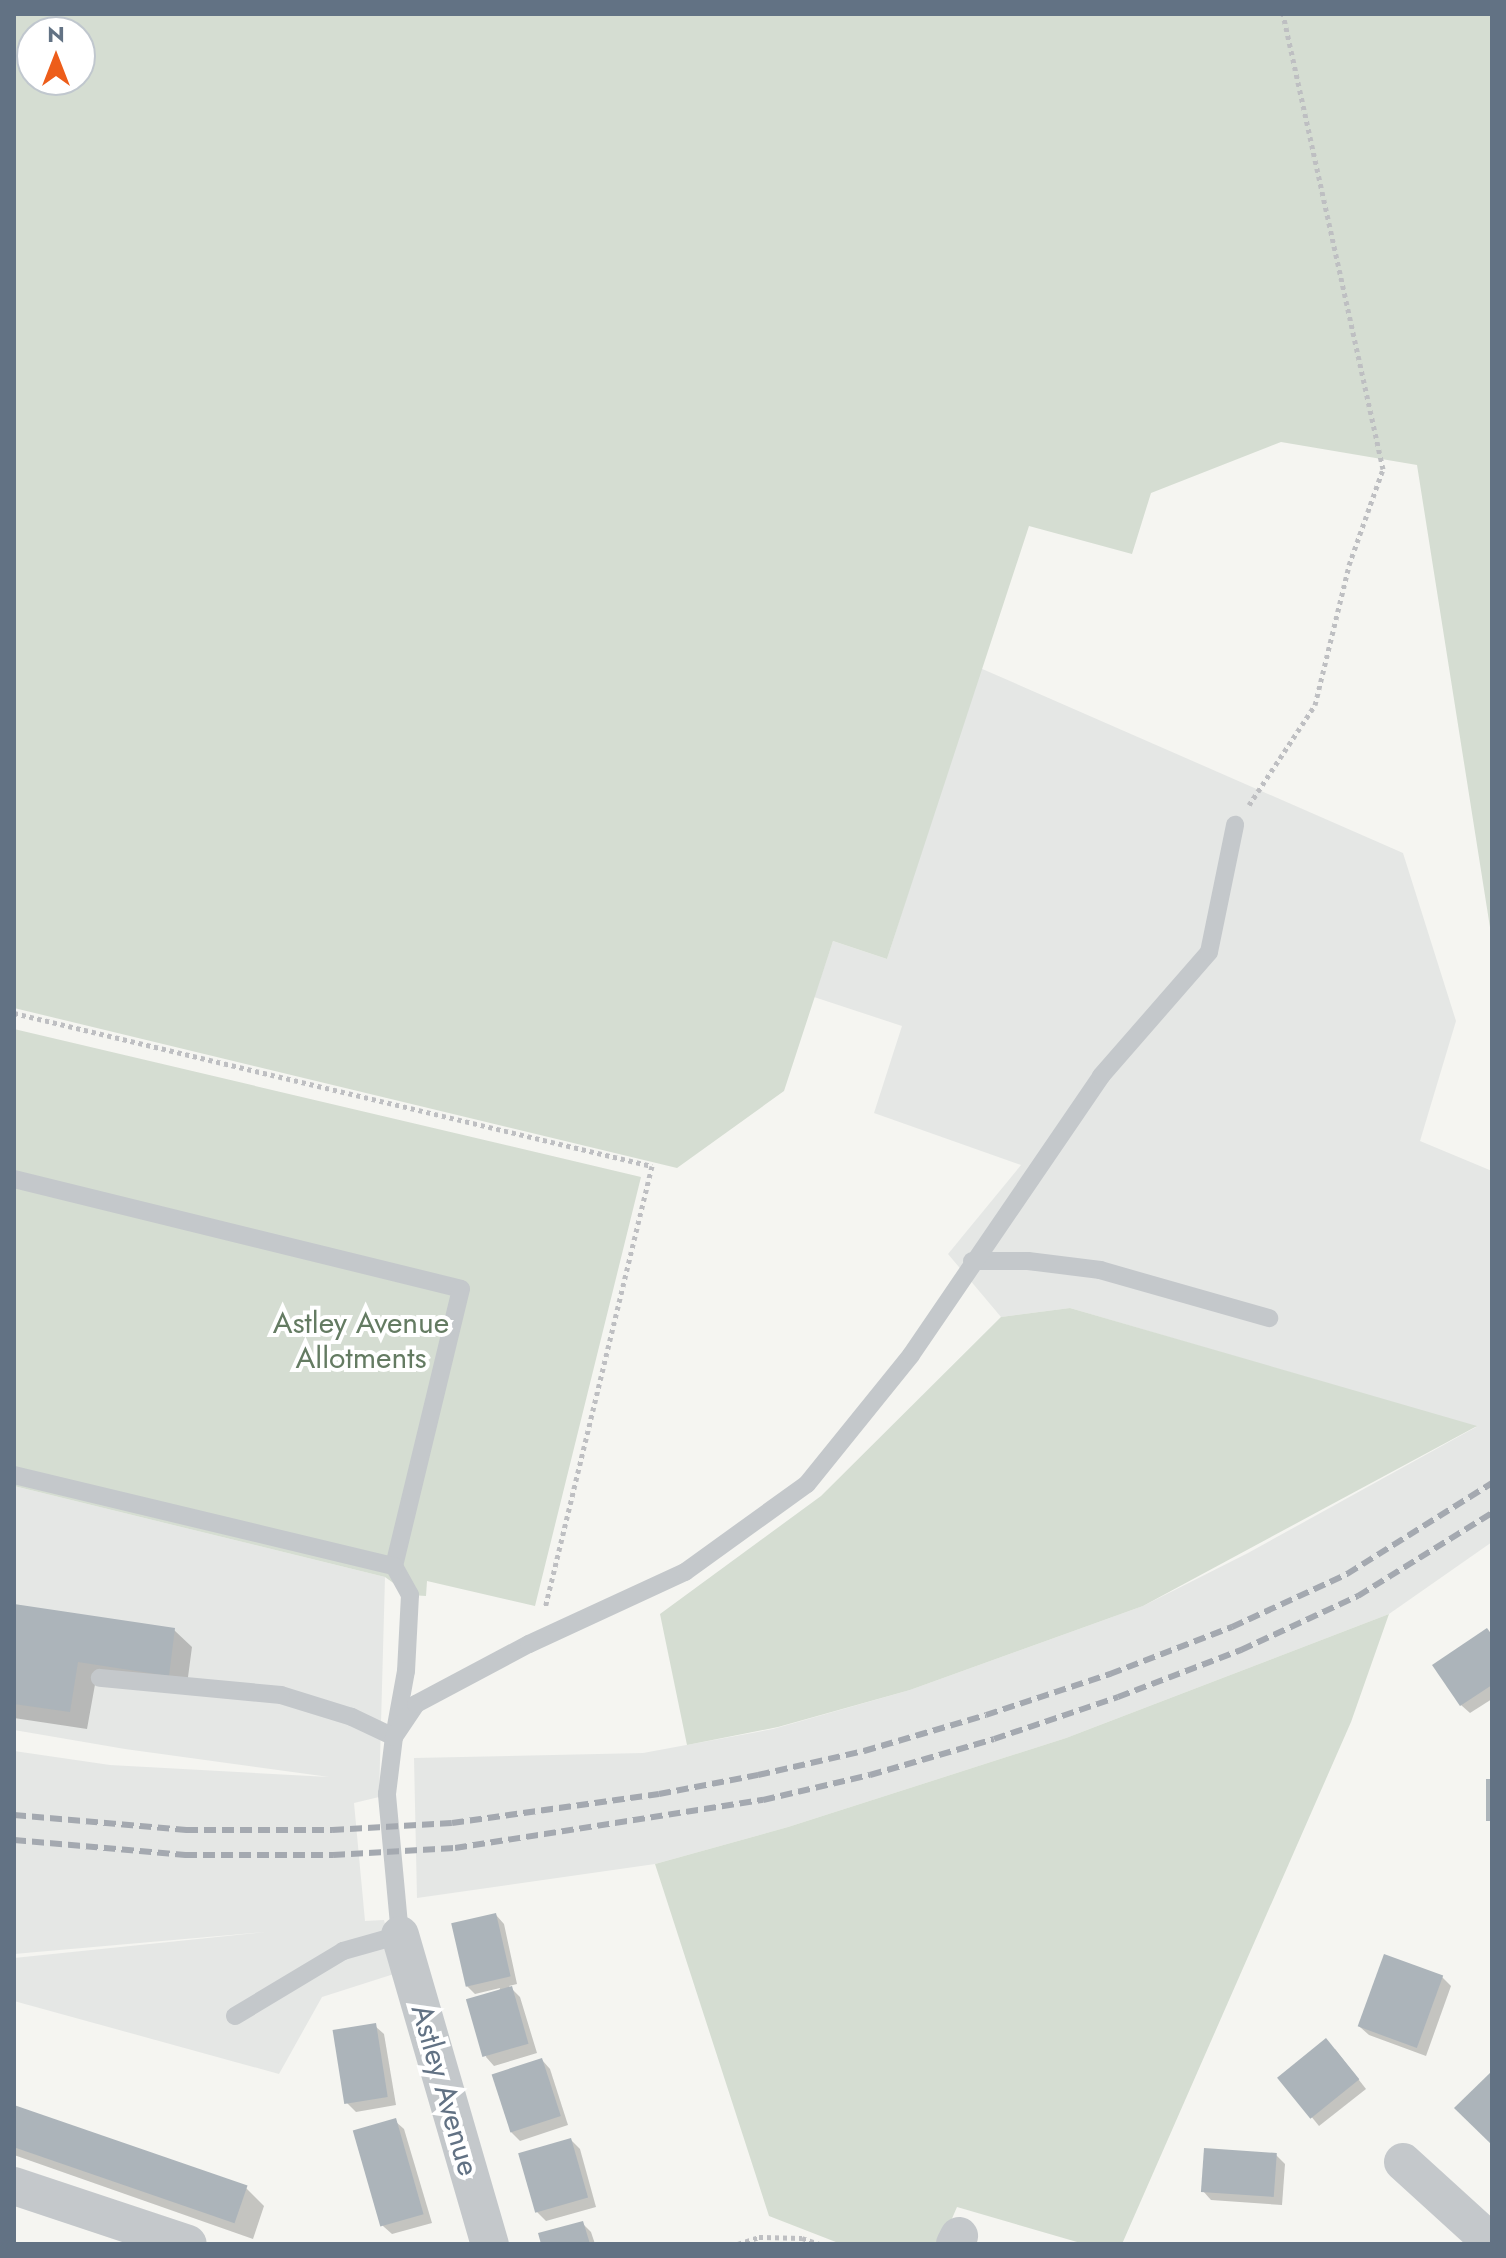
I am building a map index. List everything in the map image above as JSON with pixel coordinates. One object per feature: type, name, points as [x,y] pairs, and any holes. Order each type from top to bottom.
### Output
[{"type":"street","name":"Astley Avenue","points":[[400,1935],[490,2244]]},
{"type":"street","points":[[1403,2162],[1492,2243]]},
{"type":"street","points":[[14,2186],[188,2244]]},
{"type":"lane","points":[[394,1737],[416,1704],[529,1644],[685,1572],[807,1484],[911,1355],[972,1261],[1101,1076],[1209,952],[1235,825]]},
{"type":"lane","points":[[14,1179],[461,1289],[394,1566],[410,1595],[406,1671],[387,1794],[400,1935],[343,1951],[235,2016]]},
{"type":"lane","points":[[972,1261],[1028,1261],[1100,1270],[1269,1318]]},
{"type":"lane","points":[[14,1475],[394,1566]]},
{"type":"lane","points":[[100,1678],[281,1695],[352,1717],[394,1737]]},
{"type":"path","points":[[1235,825],[1315,705],[1349,565],[1383,469],[1283,14]]},
{"type":"path","points":[[14,1013],[652,1166],[550,1596],[529,1644]]},
{"type":"path","points":[[738,2244],[759,2237],[802,2238],[819,2244]]},
{"type":"shaded area","points":[[980,668],[1403,853],[1456,1021],[1420,1141],[1492,1171],[1492,1542],[1389,1614],[1066,1738],[788,1827],[655,1864],[417,1898],[414,1758],[643,1753],[773,1729],[910,1690],[1143,1606],[1248,1553],[1476,1427],[1070,1308],[1001,1317],[948,1254],[1021,1165],[874,1113],[902,1026],[814,997],[833,941],[887,959]]},
{"type":"shaded area","points":[[14,1486],[385,1577],[379,1797],[354,1803],[365,1921],[384,1920],[397,1973],[322,1997],[279,2074],[14,2001],[14,1958],[266,1932],[14,1954],[14,1751],[110,1765],[329,1777],[125,1749],[14,1730]]},
{"type":"green space","points":[[14,14],[1492,14],[1492,940],[1417,465],[1281,442],[1151,493],[1132,554],[1029,526],[887,959],[833,941],[784,1091],[677,1168],[14,1008]]},
{"type":"green space","name":"Astley Avenue Allotments","points":[[14,1029],[641,1177],[535,1606],[427,1581],[426,1596],[410,1595],[385,1577],[14,1486]]},
{"type":"green space","points":[[1070,1308],[1477,1426],[1143,1606],[910,1690],[778,1727],[687,1745],[660,1614],[821,1496],[1001,1317]]},
{"type":"green space","points":[[1389,1614],[1351,1722],[1122,2244],[1084,2244],[957,2207],[941,2244],[841,2244],[769,2216],[655,1864],[788,1827],[1066,1738]]},
{"type":"building","points":[[14,1604],[175,1628],[169,1676],[78,1662],[70,1712],[14,1704]]},
{"type":"building","points":[[1487,1628],[1492,1635],[1492,1685],[1460,1706],[1432,1665]]},
{"type":"building","points":[[1486,1779],[1492,1779],[1492,1821],[1486,1821]]},
{"type":"building","points":[[496,1913],[511,1976],[466,1987],[451,1923]]},
{"type":"building","points":[[1384,1954],[1443,1976],[1417,2048],[1358,2026]]},
{"type":"building","points":[[512,1986],[529,2044],[482,2057],[466,1999]]},
{"type":"building","points":[[376,2023],[388,2097],[344,2104],[333,2030]]},
{"type":"building","points":[[1326,2038],[1359,2079],[1310,2119],[1277,2078]]},
{"type":"building","points":[[542,2058],[561,2116],[510,2132],[492,2074]]},
{"type":"building","points":[[1492,2071],[1492,2145],[1454,2108]]},
{"type":"building","points":[[14,2105],[248,2185],[235,2223],[14,2147]]},
{"type":"building","points":[[396,2118],[424,2214],[380,2227],[353,2130]]},
{"type":"building","points":[[571,2138],[588,2198],[535,2213],[518,2153]]},
{"type":"building","points":[[1204,2148],[1277,2153],[1274,2197],[1201,2192]]},
{"type":"building","points":[[583,2221],[590,2244],[541,2244],[538,2233]]},
{"type":"railway","points":[[14,1815],[186,1830],[332,1830],[452,1823],[659,1794],[758,1775],[864,1751],[986,1715],[1110,1674],[1232,1627],[1347,1574],[1492,1483]]},
{"type":"railway","points":[[14,1840],[185,1855],[333,1855],[455,1848],[763,1800],[870,1775],[994,1739],[1118,1697],[1241,1650],[1358,1596],[1492,1513]]}]
